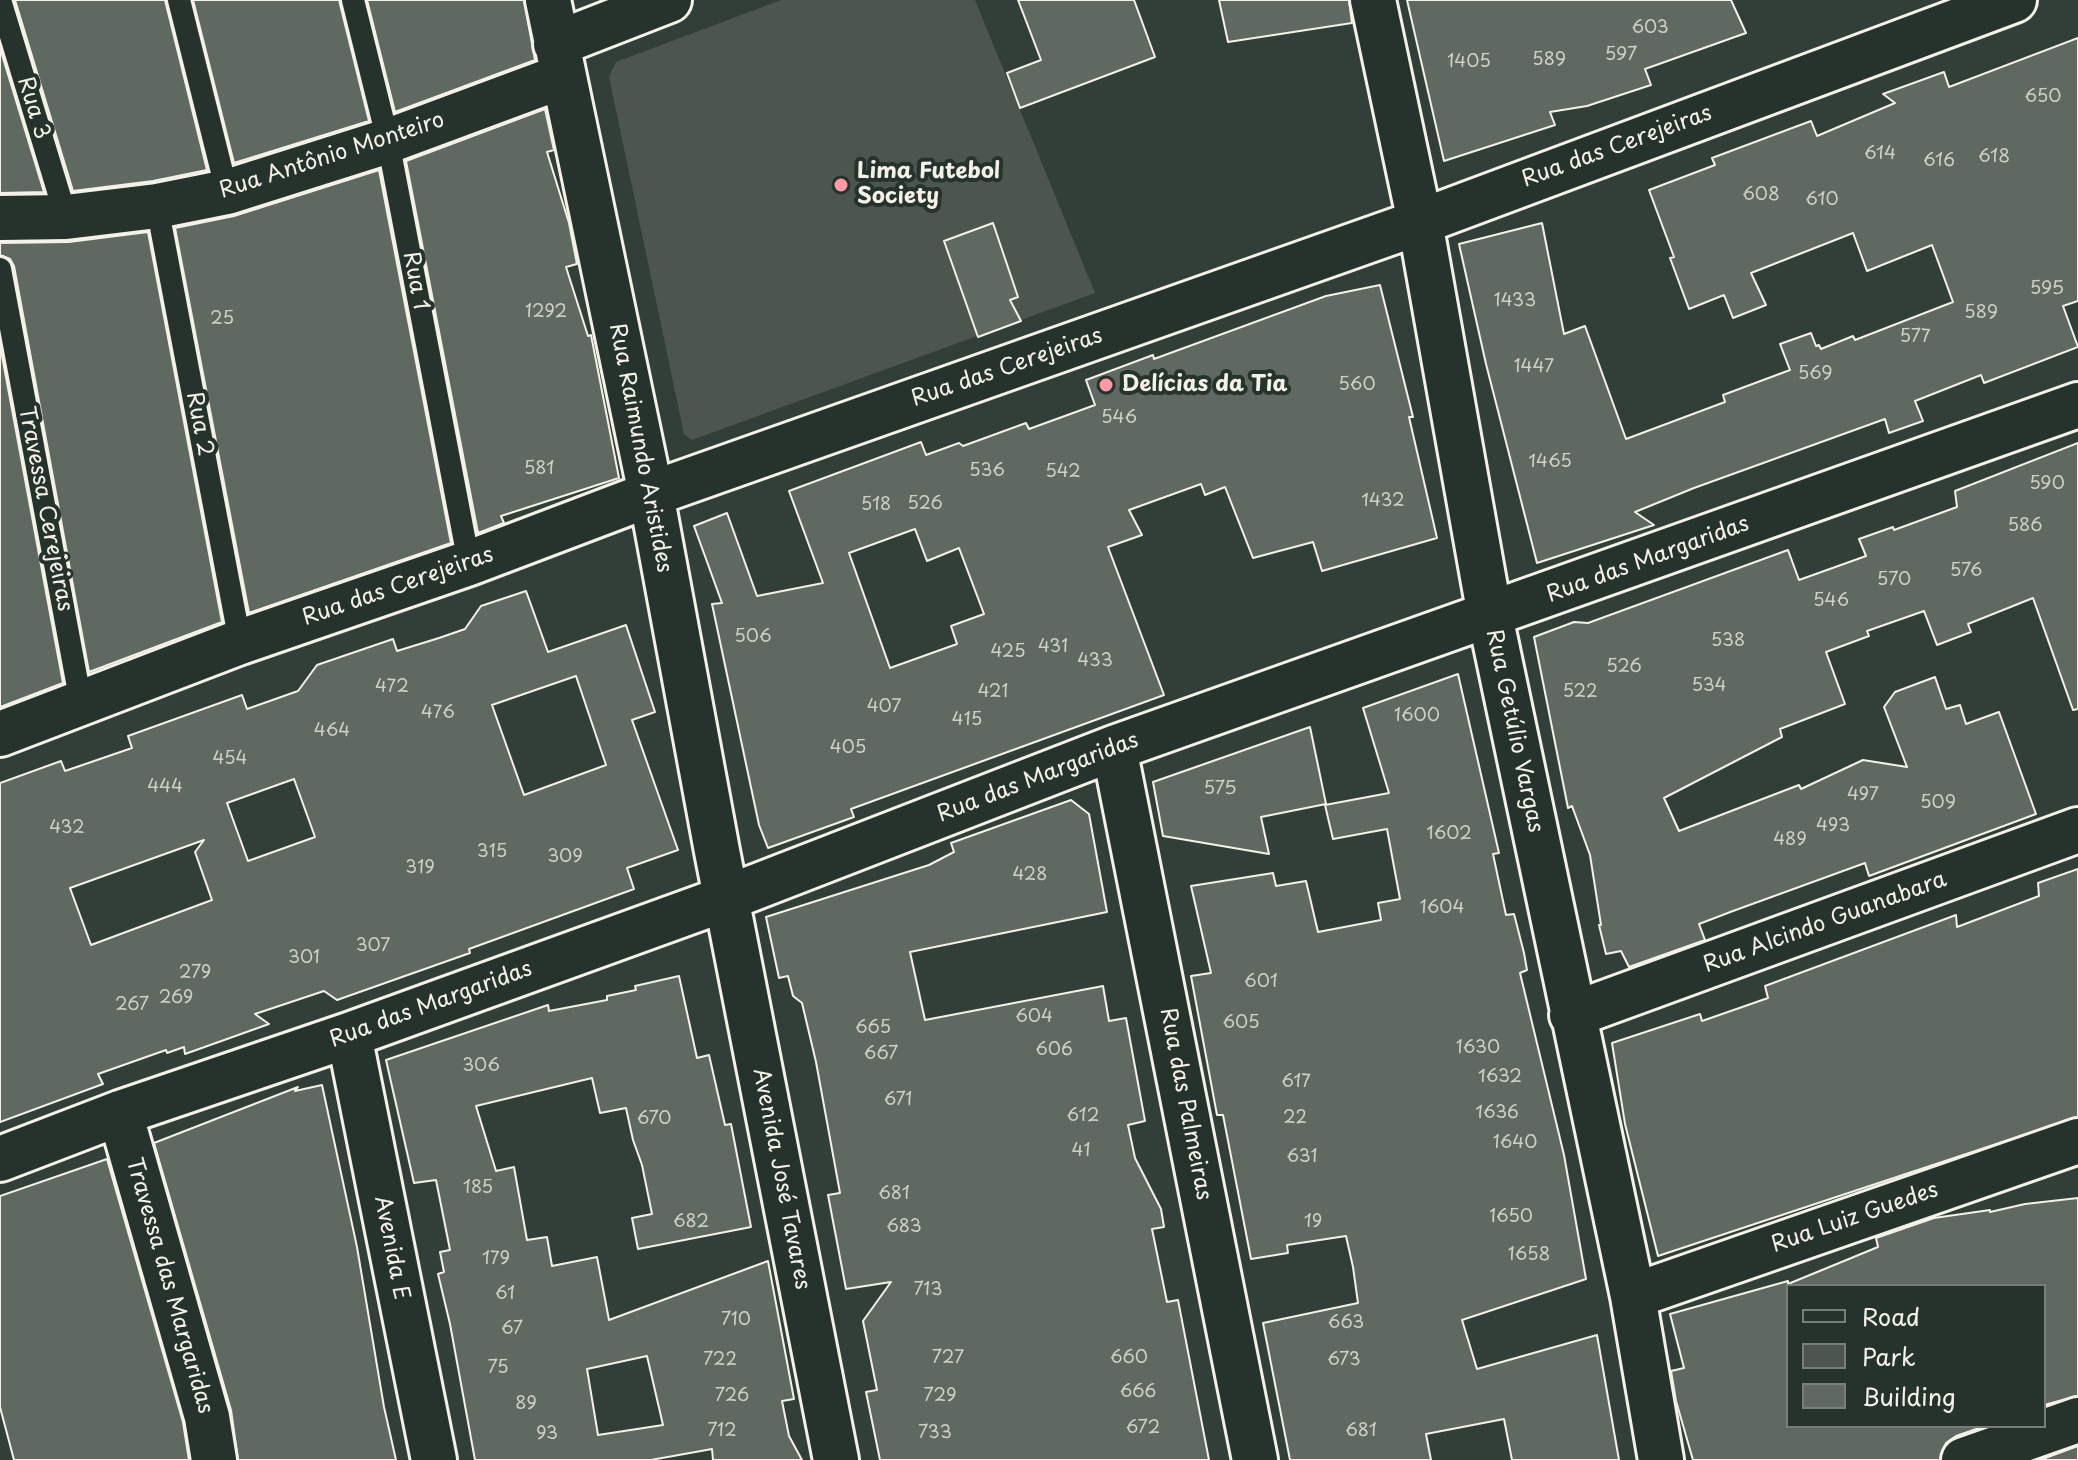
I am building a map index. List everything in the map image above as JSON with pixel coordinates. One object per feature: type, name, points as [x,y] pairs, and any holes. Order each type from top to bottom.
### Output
[{"type":"street","name":"Rua Raimundo Aristides","points":[[548,0],[651,494],[727,898]]},
{"type":"street","name":"Rua Antônio Monteiro","points":[[0,218],[66,217],[157,206],[227,192],[388,141],[560,60],[669,0]]},
{"type":"street","name":"Rua Getúlio Vargas","points":[[1373,0],[1420,222],[1490,616],[1633,1296],[1661,1460]]},
{"type":"street","name":"Rua das Cerejeiras","points":[[0,734],[240,642],[1420,222],[2014,0]]},
{"type":"street","name":"Rua das Margaridas","points":[[0,1159],[120,1113],[349,1035],[727,898],[1114,748],[2078,405]]},
{"type":"street","name":"Rua das Palmeiras","points":[[1114,748],[1255,1460]]},
{"type":"street","name":"Rua Alcindo Guanabara","points":[[1572,1015],[2078,830]]},
{"type":"street","name":"Avenida José Tavares","points":[[727,898],[836,1460]]},
{"type":"street","name":"Avenida E","points":[[349,1035],[434,1460]]},
{"type":"street","name":"Travessa das Margaridas","points":[[120,1113],[207,1417],[214,1460]]},
{"type":"street","name":"Rua Luiz Guedes","points":[[1633,1296],[2078,1141]]},
{"type":"street","points":[[1964,1460],[2078,1420]]},
{"type":"lane","name":"Rua 3","points":[[0,0],[66,217]]},
{"type":"lane","points":[[179,0],[227,192]]},
{"type":"lane","name":"Rua 1","points":[[353,0],[388,141],[469,563]]},
{"type":"lane","name":"Rua 2","points":[[157,206],[240,642]]},
{"type":"lane","name":"Travessa Cerejeiras","points":[[0,269],[81,703]]},
{"type":"green space","name":"Lima Futebol Society","points":[[781,0],[975,0],[1095,293],[692,440],[684,434],[609,77],[616,62]]},
{"type":"building","points":[[15,0],[165,0],[207,170],[153,181],[73,191]]},
{"type":"building","points":[[193,0],[339,0],[369,121],[234,163]]},
{"type":"building","points":[[367,0],[524,0],[535,60],[395,112]]},
{"type":"building","points":[[1018,0],[1134,0],[1155,57],[1020,108],[1007,73],[1041,60]]},
{"type":"building","points":[[1219,0],[1349,0],[1352,23],[1228,42]]},
{"type":"building","points":[[1407,0],[1731,0],[1746,33],[1645,69],[1651,85],[1587,106],[1550,112],[1555,125],[1444,161]]},
{"type":"building","points":[[2078,38],[2078,301],[2063,306],[2078,347],[1984,383],[1981,375],[1915,401],[1923,421],[1889,433],[1885,419],[1694,488],[1635,512],[1654,525],[1537,563],[1459,244],[1542,223],[1564,334],[1585,326],[1626,439],[1725,402],[1723,395],[1790,370],[1780,344],[1811,333],[1816,346],[1819,345],[1821,349],[1853,336],[1855,340],[1953,302],[1932,245],[1867,271],[1853,233],[1751,273],[1766,305],[1733,318],[1724,295],[1689,309],[1649,190],[1715,165],[1712,158],[1811,121],[1817,136],[1895,103],[1883,94],[1944,72],[1949,87]]},
{"type":"building","points":[[0,48],[44,192],[0,193]]},
{"type":"building","points":[[545,109],[554,150],[547,152],[569,223],[577,264],[566,267],[588,336],[591,335],[619,478],[501,516],[504,523],[478,533],[406,161]]},
{"type":"building","points":[[379,170],[451,543],[249,613],[175,228],[234,216]]},
{"type":"building","points":[[993,223],[1018,297],[1010,300],[1021,321],[978,337],[944,241]]},
{"type":"building","points":[[148,232],[222,622],[89,672],[14,266],[10,259],[0,255],[0,243],[69,242]]},
{"type":"building","points":[[1380,285],[1413,417],[1409,417],[1437,538],[1322,571],[1313,542],[1253,558],[1225,487],[1205,495],[1201,484],[1129,510],[1142,535],[1108,547],[1164,695],[851,809],[854,817],[768,848],[759,825],[712,604],[722,603],[694,526],[727,513],[757,596],[823,583],[789,491],[921,442],[926,455],[959,443],[963,446],[1026,423],[1029,429],[1095,405],[1086,380],[1153,355],[1154,359],[1326,296]],"holes":[[[915,529],[927,561],[959,548],[984,614],[951,626],[957,644],[890,668],[849,553]]]},
{"type":"building","points":[[0,345],[63,683],[0,707]]},
{"type":"building","points":[[2078,443],[2078,709],[2073,710],[2033,598],[1968,624],[1971,632],[1937,645],[1924,611],[1867,631],[1869,636],[1826,652],[1845,704],[1780,729],[1782,737],[1664,798],[1679,831],[1799,785],[1801,789],[1863,760],[1907,767],[1884,707],[1895,692],[1935,677],[1946,709],[1960,705],[1966,724],[1999,712],[2036,814],[1869,876],[1865,863],[1733,911],[1699,924],[1705,940],[1629,967],[1621,951],[1606,954],[1590,855],[1572,806],[1568,808],[1534,637],[1574,622],[1588,623],[1788,550],[1799,580],[1866,556],[1859,539],[1957,507],[1955,491]]},
{"type":"building","points":[[526,591],[548,652],[626,625],[655,712],[632,720],[678,850],[627,868],[634,889],[469,949],[470,953],[337,1000],[324,991],[255,1014],[269,1024],[185,1054],[184,1047],[167,1053],[166,1050],[98,1074],[103,1084],[0,1122],[0,783],[61,761],[65,771],[132,748],[128,736],[242,695],[247,709],[298,691],[317,665],[393,639],[397,651],[465,629],[481,606]],"holes":[[[576,676],[606,765],[524,795],[492,705]],[[294,779],[315,837],[248,861],[227,803]],[[204,840],[195,852],[212,900],[91,945],[70,888]]]},
{"type":"building","points":[[1458,674],[1499,853],[1493,854],[1506,915],[1514,914],[1524,953],[1527,970],[1520,973],[1564,1155],[1586,1279],[1462,1320],[1477,1369],[1597,1335],[1619,1460],[1512,1460],[1504,1419],[1426,1434],[1431,1460],[1290,1460],[1263,1323],[1358,1303],[1353,1267],[1346,1236],[1287,1245],[1288,1253],[1251,1259],[1223,1115],[1217,1115],[1191,976],[1211,973],[1191,886],[1273,873],[1276,886],[1306,881],[1318,932],[1381,920],[1378,903],[1400,899],[1387,829],[1333,839],[1325,805],[1389,793],[1363,708]]},
{"type":"building","points":[[1310,727],[1326,804],[1261,817],[1269,854],[1163,836],[1153,782]]},
{"type":"building","points":[[1071,800],[1089,814],[1107,912],[910,952],[925,1020],[1103,986],[1109,1021],[1126,1018],[1145,1121],[1128,1125],[1135,1158],[1161,1209],[1164,1227],[1152,1229],[1167,1302],[1178,1300],[1209,1460],[880,1460],[866,1392],[877,1390],[863,1321],[891,1282],[846,1289],[828,1195],[840,1193],[816,1062],[802,1003],[793,996],[788,976],[779,978],[766,917],[929,865],[954,852],[951,843]]},
{"type":"building","points":[[2078,869],[2078,1117],[1658,1256],[1625,1124],[1612,1043],[1700,1014],[1702,1021],[1768,998],[1765,986],[1956,915],[1957,927],[2039,896],[2038,883]]},
{"type":"building","points":[[679,976],[697,1058],[709,1055],[725,1125],[731,1124],[751,1227],[638,1249],[632,1218],[652,1214],[642,1165],[626,1108],[600,1113],[592,1078],[476,1106],[496,1171],[514,1167],[527,1240],[547,1237],[552,1266],[597,1257],[609,1320],[768,1261],[794,1399],[782,1401],[789,1436],[802,1460],[713,1460],[712,1449],[651,1460],[475,1460],[438,1274],[444,1272],[440,1252],[450,1250],[436,1180],[414,1183],[386,1060],[548,1005],[549,1011],[607,1000],[607,996],[636,990],[635,986]],"holes":[[[647,1356],[663,1425],[598,1435],[587,1369]]]},
{"type":"building","points":[[322,1085],[357,1247],[396,1460],[238,1460],[231,1410],[154,1143],[298,1087],[295,1091]]},
{"type":"building","points":[[107,1159],[183,1422],[189,1460],[14,1460],[0,1407],[0,1196]]},
{"type":"building","points":[[2078,1198],[2078,1396],[2046,1404],[2046,1284],[1788,1284],[1878,1247],[1876,1238],[1934,1218],[1990,1212],[2025,1204]]},
{"type":"building","points":[[1788,1281],[1786,1428],[1979,1428],[1946,1443],[1940,1460],[1693,1460],[1671,1371],[1684,1368],[1670,1314]]},
{"type":"building","points":[[2078,1446],[2078,1460],[2040,1460]]},
{"type":"place","name":"Lima Futebol Society","points":[[841,185]]},
{"type":"place","name":"Delícias da Tia","points":[[1106,385]]}]
